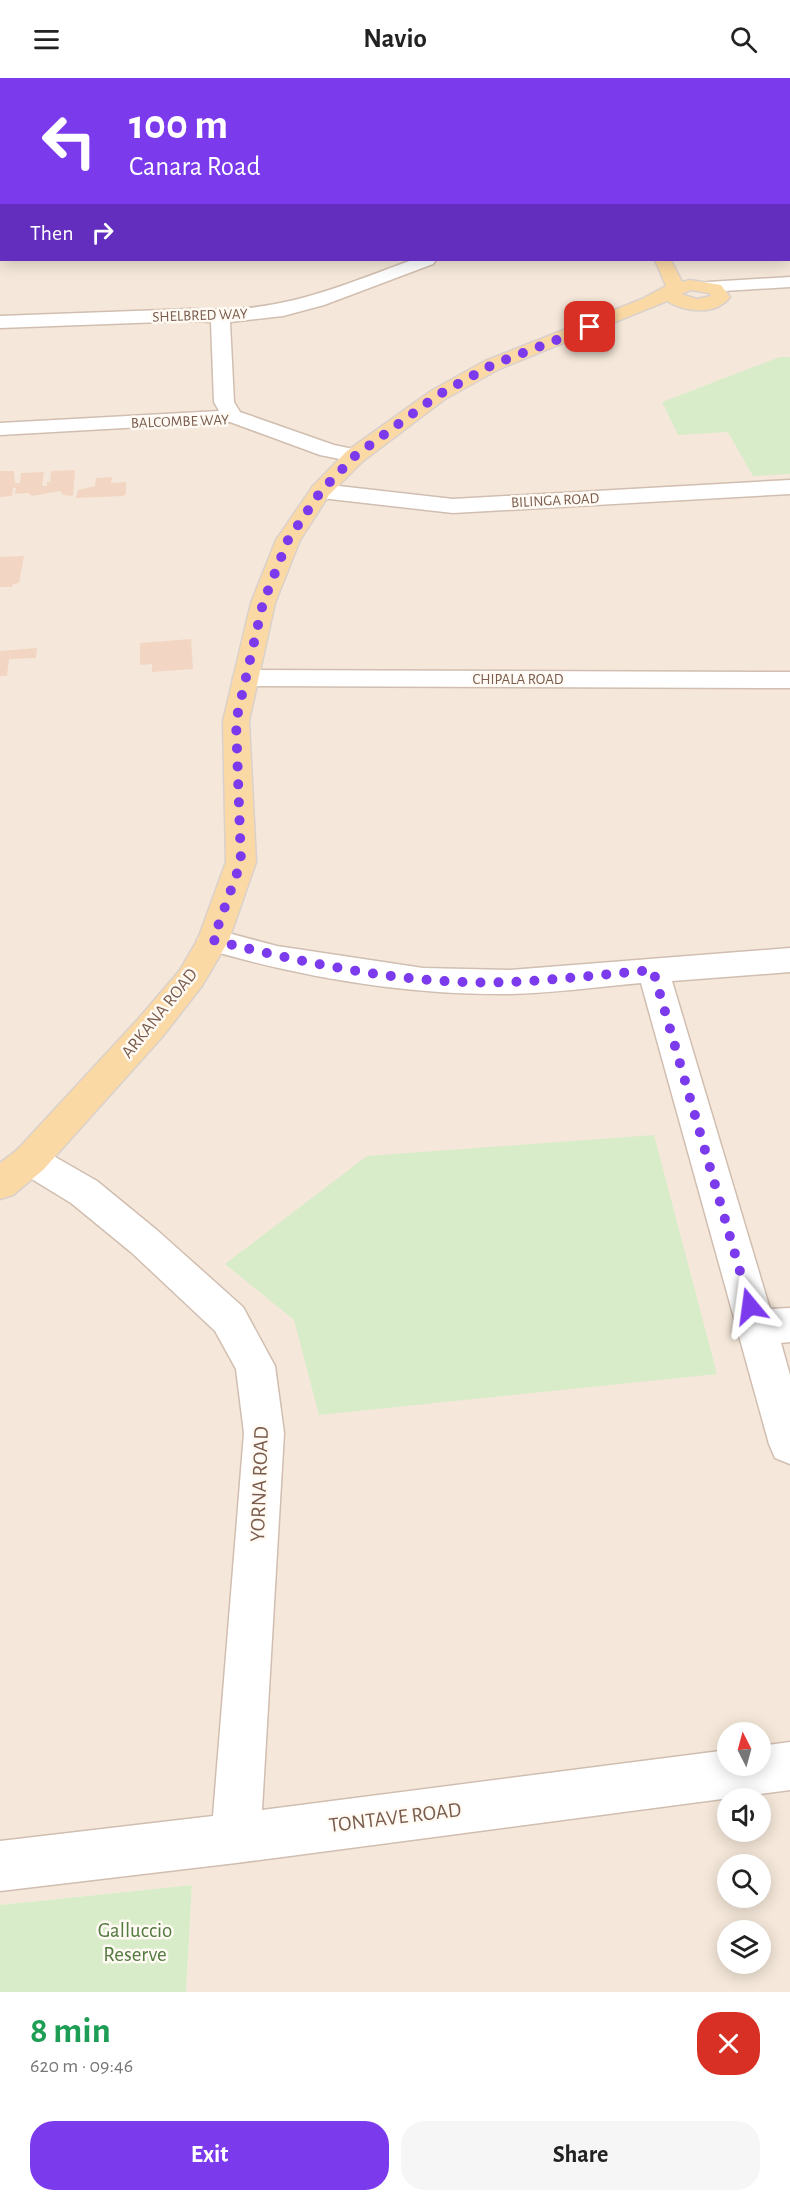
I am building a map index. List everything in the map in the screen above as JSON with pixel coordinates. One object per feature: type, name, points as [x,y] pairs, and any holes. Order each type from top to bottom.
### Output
[{"type":"main road","points":[[663,261],[675,289],[672,296],[693,304]]},
{"type":"main road","points":[[675,261],[683,273],[709,290]]},
{"type":"main road","name":"ARKANA ROAD","points":[[15,1172],[151,1027],[191,978],[213,940],[241,862],[236,721],[263,603],[288,540],[321,491],[355,456],[438,395],[492,365],[648,303],[675,289],[709,290],[711,303],[668,308],[590,327]]},
{"type":"street","name":"SHELBRED WAY","points":[[0,322],[189,315],[220,317],[283,310],[318,301],[424,261]]},
{"type":"street","points":[[709,290],[790,282]]},
{"type":"street","points":[[709,290],[756,291],[790,288]]},
{"type":"street","points":[[220,317],[224,402],[232,416]]},
{"type":"street","name":"BALCOMBE WAY","points":[[0,429],[232,416],[328,450],[355,456]]},
{"type":"street","name":"BILINGA ROAD","points":[[321,491],[453,506],[790,487]]},
{"type":"street","name":"CHIPALA ROAD","points":[[246,678],[790,680]]},
{"type":"street","points":[[213,940],[277,957],[423,980],[510,982],[790,960]]},
{"type":"street","points":[[653,970],[773,1326],[790,1444]]},
{"type":"street","name":"YORNA ROAD","points":[[15,1172],[84,1192],[145,1242],[229,1319],[255,1366],[264,1433],[236,1838]]},
{"type":"street","name":"TONTAVE ROAD","points":[[0,1866],[236,1838],[790,1766]]},
{"type":"shaded area","points":[[0,261],[790,261],[790,1992],[186,1992],[192,1885],[0,1905]]},
{"type":"green space","points":[[780,357],[790,357],[790,474],[753,476],[728,432],[678,435],[662,402]]},
{"type":"green space","points":[[654,1135],[717,1374],[319,1415],[294,1320],[225,1264],[367,1156]]},
{"type":"green space","name":"Galluccio Reserve","points":[[192,1885],[186,1992],[0,1992],[0,1905]]},
{"type":"building","points":[[75,470],[73,496],[63,495],[60,491],[32,496],[29,493],[15,494],[16,488],[13,488],[12,496],[0,497],[0,471],[14,471],[15,483],[20,483],[21,473],[44,472],[42,486],[47,486],[47,482],[50,482],[51,471]]},
{"type":"building","points":[[112,477],[111,483],[126,482],[126,494],[76,498],[78,490],[95,486],[96,478]]},
{"type":"building","points":[[24,556],[19,583],[13,584],[12,587],[0,587],[0,557]]},
{"type":"building","points":[[191,639],[193,669],[152,672],[152,664],[140,665],[140,643]]},
{"type":"building","points":[[37,648],[36,658],[9,659],[7,676],[0,676],[0,651]]},
{"type":"route","points":[[590,327],[492,365],[438,395],[355,456],[321,491],[288,540],[263,603],[236,721],[241,862],[213,940],[277,957],[423,980],[510,982],[653,970],[750,1306]]}]
